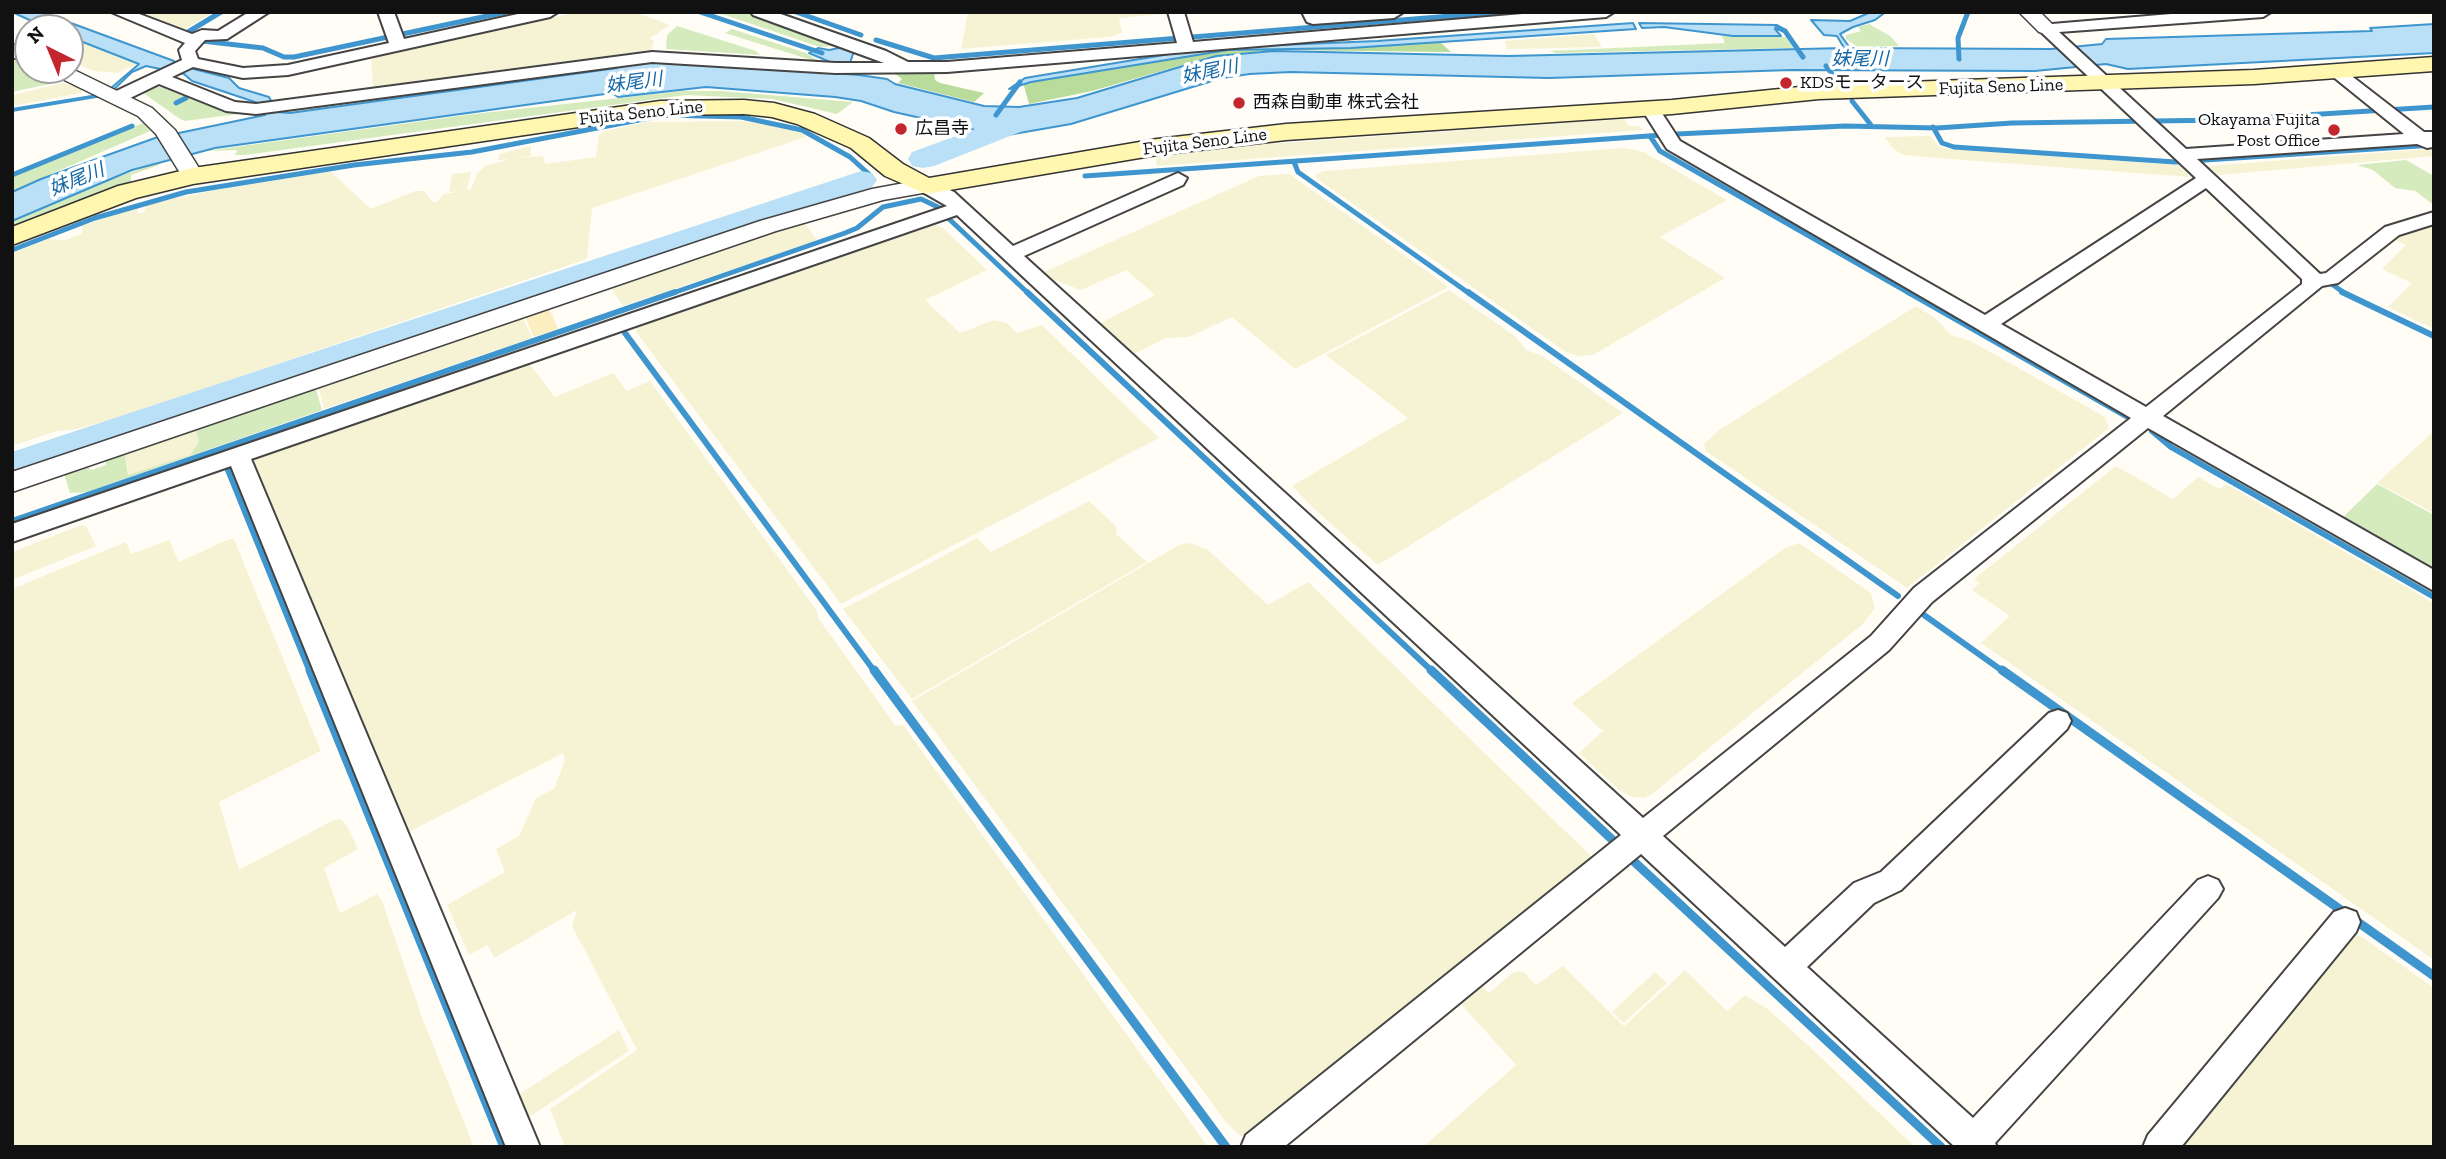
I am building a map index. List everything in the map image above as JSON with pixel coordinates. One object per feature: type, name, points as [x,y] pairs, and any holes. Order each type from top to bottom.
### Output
[{"type":"main road","name":"Fujita Seno Line","points":[[12,237],[188,169],[622,112],[714,106],[774,110],[806,119],[860,143],[894,170],[926,186],[1209,140],[1286,132],[1650,108],[1819,92],[2098,77],[2334,71],[2434,64]]},
{"type":"street","points":[[119,12],[193,40]]},
{"type":"street","points":[[176,70],[193,40],[202,35],[221,36],[261,12]]},
{"type":"street","points":[[386,12],[395,36]]},
{"type":"street","points":[[118,97],[176,70],[272,73],[474,12]]},
{"type":"street","points":[[395,36],[550,12]]},
{"type":"street","points":[[759,12],[854,45],[907,68]]},
{"type":"street","points":[[1176,12],[1184,40]]},
{"type":"street","points":[[1310,12],[1313,19],[1402,12]]},
{"type":"street","points":[[176,70],[233,107],[256,109],[652,57],[835,68],[907,68],[1435,18],[1606,12]]},
{"type":"street","points":[[2028,12],[2312,277],[2321,280]]},
{"type":"street","points":[[2052,34],[2263,12]]},
{"type":"street","points":[[2334,71],[2429,141]]},
{"type":"street","points":[[84,81],[145,112],[164,130],[188,169]]},
{"type":"street","points":[[1650,108],[1673,145],[2434,582]]},
{"type":"street","points":[[1985,325],[2192,165],[2429,141]]},
{"type":"street","points":[[1009,255],[1177,181],[1178,178]]},
{"type":"street","points":[[12,482],[768,226],[869,197],[926,186],[947,197],[959,208],[1629,845],[1784,968],[1977,1144],[2208,889]]},
{"type":"street","points":[[12,533],[959,208]]},
{"type":"street","points":[[1258,1147],[1880,643],[1923,596],[2312,286],[2392,231],[2434,218]]},
{"type":"street","points":[[230,458],[523,1147]]},
{"type":"street","points":[[1784,968],[1864,893],[1891,881],[2058,721]]},
{"type":"street","points":[[2160,1147],[2344,922]]},
{"type":"shaded area","points":[[136,12],[214,12],[183,30]]},
{"type":"shaded area","points":[[579,12],[634,12],[670,25],[650,38],[654,41],[651,50],[373,87],[371,56]]},
{"type":"shaded area","points":[[968,12],[1163,14],[1119,18],[1122,33],[1109,37],[961,49]]},
{"type":"shaded area","points":[[1594,34],[1602,47],[1507,49],[1505,41]]},
{"type":"shaded area","points":[[84,43],[137,64],[118,73],[94,71],[84,67]]},
{"type":"shaded area","points":[[59,84],[80,88],[82,93],[12,106],[12,95]]},
{"type":"shaded area","points":[[1624,119],[1629,126],[1638,126],[1644,130],[1157,166],[1156,157],[1266,144]]},
{"type":"shaded area","points":[[741,121],[768,124],[802,133],[806,137],[592,208],[587,259],[120,417],[77,429],[57,431],[12,446],[12,253],[48,239],[66,240],[82,233],[82,226],[132,208],[138,207],[137,214],[143,213],[147,205],[152,203],[330,171],[371,209],[415,191],[424,191],[433,202],[437,202],[444,194],[463,191],[449,192],[452,174],[471,172],[467,190],[471,189],[477,174],[485,166],[509,159],[498,160],[499,154],[531,146],[531,156],[515,158],[543,156],[545,164],[596,157],[599,135],[605,131],[647,122]]},
{"type":"shaded area","points":[[1930,136],[1941,148],[2179,165],[2190,177],[1904,155],[1893,149],[1885,137]]},
{"type":"shaded area","points":[[1624,148],[1644,152],[1727,200],[1660,237],[1725,278],[1593,355],[1578,356],[1566,352],[1316,178],[1316,174],[1324,171]]},
{"type":"shaded area","points":[[2427,149],[2434,152],[2434,156],[2219,175],[2208,166]]},
{"type":"shaded area","points":[[1289,174],[1447,288],[1295,369],[1232,317],[1189,337],[1166,338],[1132,355],[1097,325],[1155,295],[1126,270],[1081,290],[1054,280],[1044,272],[1259,176]]},
{"type":"shaded area","points":[[804,222],[817,240],[794,249],[623,306],[611,288]]},
{"type":"shaded area","points":[[930,222],[943,228],[987,270],[925,300],[960,333],[994,320],[1007,323],[1017,333],[1042,325],[1159,438],[841,604],[637,333],[636,328]]},
{"type":"shaded area","points":[[2434,223],[2434,329],[2388,307],[2412,283],[2382,269],[2406,245],[2393,239],[2399,234]]},
{"type":"shaded area","points":[[1449,290],[1516,337],[1526,350],[1541,355],[1623,413],[1378,565],[1292,486],[1408,418],[1326,355]]},
{"type":"shaded area","points":[[1916,306],[1935,318],[1951,335],[1971,341],[2105,417],[2109,428],[1907,588],[1706,451],[1704,444],[1719,430]]},
{"type":"shaded area","points":[[522,316],[532,338],[324,409],[318,385]]},
{"type":"shaded area","points":[[528,362],[555,397],[613,373],[627,391],[650,381],[817,611],[818,618],[896,726],[903,725],[1208,1147],[565,1147],[550,1109],[637,1050],[572,926],[577,910],[494,958],[488,945],[469,955],[447,905],[505,872],[496,849],[519,836],[536,798],[554,789],[565,760],[563,753],[411,831],[404,830],[253,469],[253,457]]},
{"type":"shaded area","points":[[196,430],[199,442],[190,455],[129,476],[125,455]]},
{"type":"shaded area","points":[[2434,431],[2434,513],[2377,483]]},
{"type":"shaded area","points":[[2116,466],[2173,499],[2198,477],[2220,489],[2226,484],[2434,603],[2434,960],[1981,643],[2010,616],[1972,590],[1979,583],[1974,579]]},
{"type":"shaded area","points":[[1089,501],[1117,527],[1116,534],[1147,562],[912,699],[843,609],[977,538],[991,552]]},
{"type":"shaded area","points":[[81,525],[86,526],[96,546],[12,580],[12,552]]},
{"type":"shaded area","points":[[234,539],[321,751],[219,802],[239,870],[332,821],[341,819],[347,826],[358,849],[324,868],[340,913],[377,894],[382,901],[423,1020],[474,1147],[12,1147],[12,589],[126,542],[131,554],[169,540],[179,562]]},
{"type":"shaded area","points":[[1190,543],[1208,550],[1268,605],[1308,582],[1594,859],[1250,1137],[1239,1135],[1226,1122],[912,701],[1179,545]]},
{"type":"shaded area","points":[[1799,543],[1871,593],[1875,608],[1863,624],[1652,794],[1644,798],[1633,797],[1620,791],[1579,753],[1603,731],[1572,703],[1785,548]]},
{"type":"shaded area","points":[[2356,935],[2434,988],[2434,1147],[2180,1147],[2347,937]]},
{"type":"shaded area","points":[[1563,966],[1624,1026],[1685,970],[1727,1011],[1745,995],[1768,1009],[1915,1147],[1423,1147],[1516,1065],[1459,1002],[1480,984],[1489,993],[1518,971],[1525,973],[1536,985]]},
{"type":"shaded area","points":[[1655,972],[1667,983],[1624,1023],[1612,1012]]},
{"type":"shaded area","points":[[619,1030],[629,1051],[526,1119],[516,1096]]},
{"type":"green space","points":[[716,12],[749,12],[845,45],[820,47]]},
{"type":"green space","points":[[1869,24],[1890,36],[1899,46],[1858,47],[1846,39],[1846,35],[1861,31],[1858,27]]},
{"type":"green space","points":[[677,26],[756,51],[760,55],[666,49],[667,35]]},
{"type":"green space","points":[[732,29],[806,53],[824,64],[725,33]]},
{"type":"green space","points":[[1722,36],[1786,37],[1793,48],[1549,51],[1725,43]]},
{"type":"green space","points":[[1440,42],[1451,52],[1274,50],[1214,56],[1092,91],[1029,104],[1023,82],[1234,49]]},
{"type":"green space","points":[[12,58],[14,84],[50,84],[12,92]]},
{"type":"green space","points":[[934,71],[935,80],[940,83],[984,93],[974,102],[898,83],[902,79],[894,73]]},
{"type":"green space","points":[[561,72],[561,75],[291,112],[278,110]]},
{"type":"green space","points":[[168,87],[238,114],[185,121],[142,92]]},
{"type":"green space","points":[[683,91],[721,91],[853,102],[837,114],[772,99],[686,95],[245,155],[235,155],[237,150],[206,151],[474,114]]},
{"type":"green space","points":[[143,123],[150,131],[12,191],[12,177]]},
{"type":"green space","points":[[2406,160],[2434,176],[2434,205],[2415,191],[2395,188],[2373,170],[2357,165]]},
{"type":"green space","points":[[160,162],[159,165],[131,175],[131,182],[12,230],[12,222],[101,183]]},
{"type":"green space","points":[[315,386],[322,410],[87,492],[70,493],[64,474],[85,465],[91,470],[106,465],[105,457]],"holes":[[[196,431],[199,442],[190,455],[128,475],[125,455]]]},
{"type":"green space","points":[[2377,484],[2434,515],[2434,574],[2340,520]]},
{"type":"sand","points":[[549,308],[558,329],[534,337],[524,315]]},
{"type":"water","name":"妹尾川","points":[[12,12],[46,14],[16,14]]},
{"type":"water","name":"妹尾川","points":[[1871,12],[1883,14],[1840,34],[1850,48],[2051,49],[2102,44],[2106,39],[2372,31],[2370,28],[2434,24],[2434,53],[2128,69],[2106,64],[2035,71],[1791,70],[1549,78],[1290,72],[1250,74],[1222,78],[1071,124],[1002,136],[835,97],[706,87],[618,97],[612,93],[215,148],[132,170],[12,221],[12,192],[41,179],[155,138],[265,115],[260,104],[192,81],[184,74],[146,66],[132,72],[108,95],[12,111],[104,94],[139,64],[84,42],[84,28],[174,61],[174,64],[229,78],[239,88],[269,97],[277,112],[290,113],[617,68],[618,64],[669,61],[859,75],[887,79],[895,84],[984,106],[1019,107],[1077,98],[1216,56],[1274,51],[1509,56],[1844,48],[1837,36],[1824,35],[1811,20],[1850,21]]},
{"type":"water","points":[[1633,23],[1636,29],[1351,48],[1228,50],[1031,82],[1009,89],[1025,78],[1206,48],[1377,41]]},
{"type":"water","points":[[1639,23],[1777,25],[1785,30],[1775,29],[1781,36],[1733,36],[1664,27],[1642,28]]},
{"type":"water","points":[[844,47],[854,51],[850,63],[830,62],[809,53],[818,48],[829,50]]},
{"type":"waterway","points":[[188,32],[221,12]]},
{"type":"waterway","points":[[202,41],[263,48],[284,57],[294,57],[506,12]]},
{"type":"waterway","points":[[700,12],[822,53]]},
{"type":"waterway","points":[[796,12],[861,35]]},
{"type":"waterway","points":[[876,40],[934,58],[1500,12]]},
{"type":"waterway","points":[[1959,59],[1958,38],[1968,12]]},
{"type":"waterway","points":[[1777,27],[1785,31],[1803,57]]},
{"type":"waterway","points":[[1826,66],[1838,82]]},
{"type":"waterway","points":[[996,115],[1020,82]]},
{"type":"waterway","points":[[176,103],[186,98]]},
{"type":"waterway","points":[[1852,101],[1871,125]]},
{"type":"waterway","points":[[1934,128],[2012,123],[2225,120],[2434,107]]},
{"type":"waterway","points":[[12,250],[95,218],[186,192],[354,165],[472,152],[665,115],[741,117],[802,130],[850,157],[871,176]]},
{"type":"waterway","points":[[923,159],[1022,121]]},
{"type":"waterway","points":[[12,175],[132,126]]},
{"type":"waterway","points":[[1085,176],[1677,134],[1845,126],[1934,128]]},
{"type":"waterway","points":[[1934,128],[1942,143],[1954,147],[2175,162],[2434,145]]},
{"type":"waterway","points":[[1650,136],[1660,151],[1911,294]]},
{"type":"waterway","points":[[1294,162],[1298,172],[1470,294]]},
{"type":"waterway","points":[[12,466],[861,180]]},
{"type":"waterway","points":[[670,294],[845,233],[857,228],[883,207],[921,199],[942,209]]},
{"type":"waterway","points":[[948,218],[1029,294]]},
{"type":"waterway","points":[[2323,278],[2346,294]]},
{"type":"waterway","points":[[12,521],[675,292]]},
{"type":"waterway","points":[[1027,292],[1433,672]]},
{"type":"waterway","points":[[1468,292],[1898,596]]},
{"type":"waterway","points":[[1908,292],[2126,416]]},
{"type":"waterway","points":[[2346,294],[2434,336]]},
{"type":"waterway","points":[[625,333],[875,672]]},
{"type":"waterway","points":[[2152,431],[2171,447],[2434,597]]},
{"type":"waterway","points":[[224,460],[310,672]]},
{"type":"waterway","points":[[1924,615],[2004,672]]},
{"type":"waterway","points":[[310,670],[504,1147]]},
{"type":"waterway","points":[[874,670],[1226,1147]]},
{"type":"waterway","points":[[1431,670],[1619,846]]},
{"type":"waterway","points":[[2002,670],[2434,976]]},
{"type":"waterway","points":[[1627,855],[1941,1147]]},
{"type":"place","name":"KDSモータース","points":[[1786,83]]},
{"type":"place","name":"西森自動車 株式会社","points":[[1239,103]]},
{"type":"place","name":"広昌寺","points":[[901,129]]},
{"type":"place","name":"Okayama Fujita Post Office","points":[[2334,130]]}]
